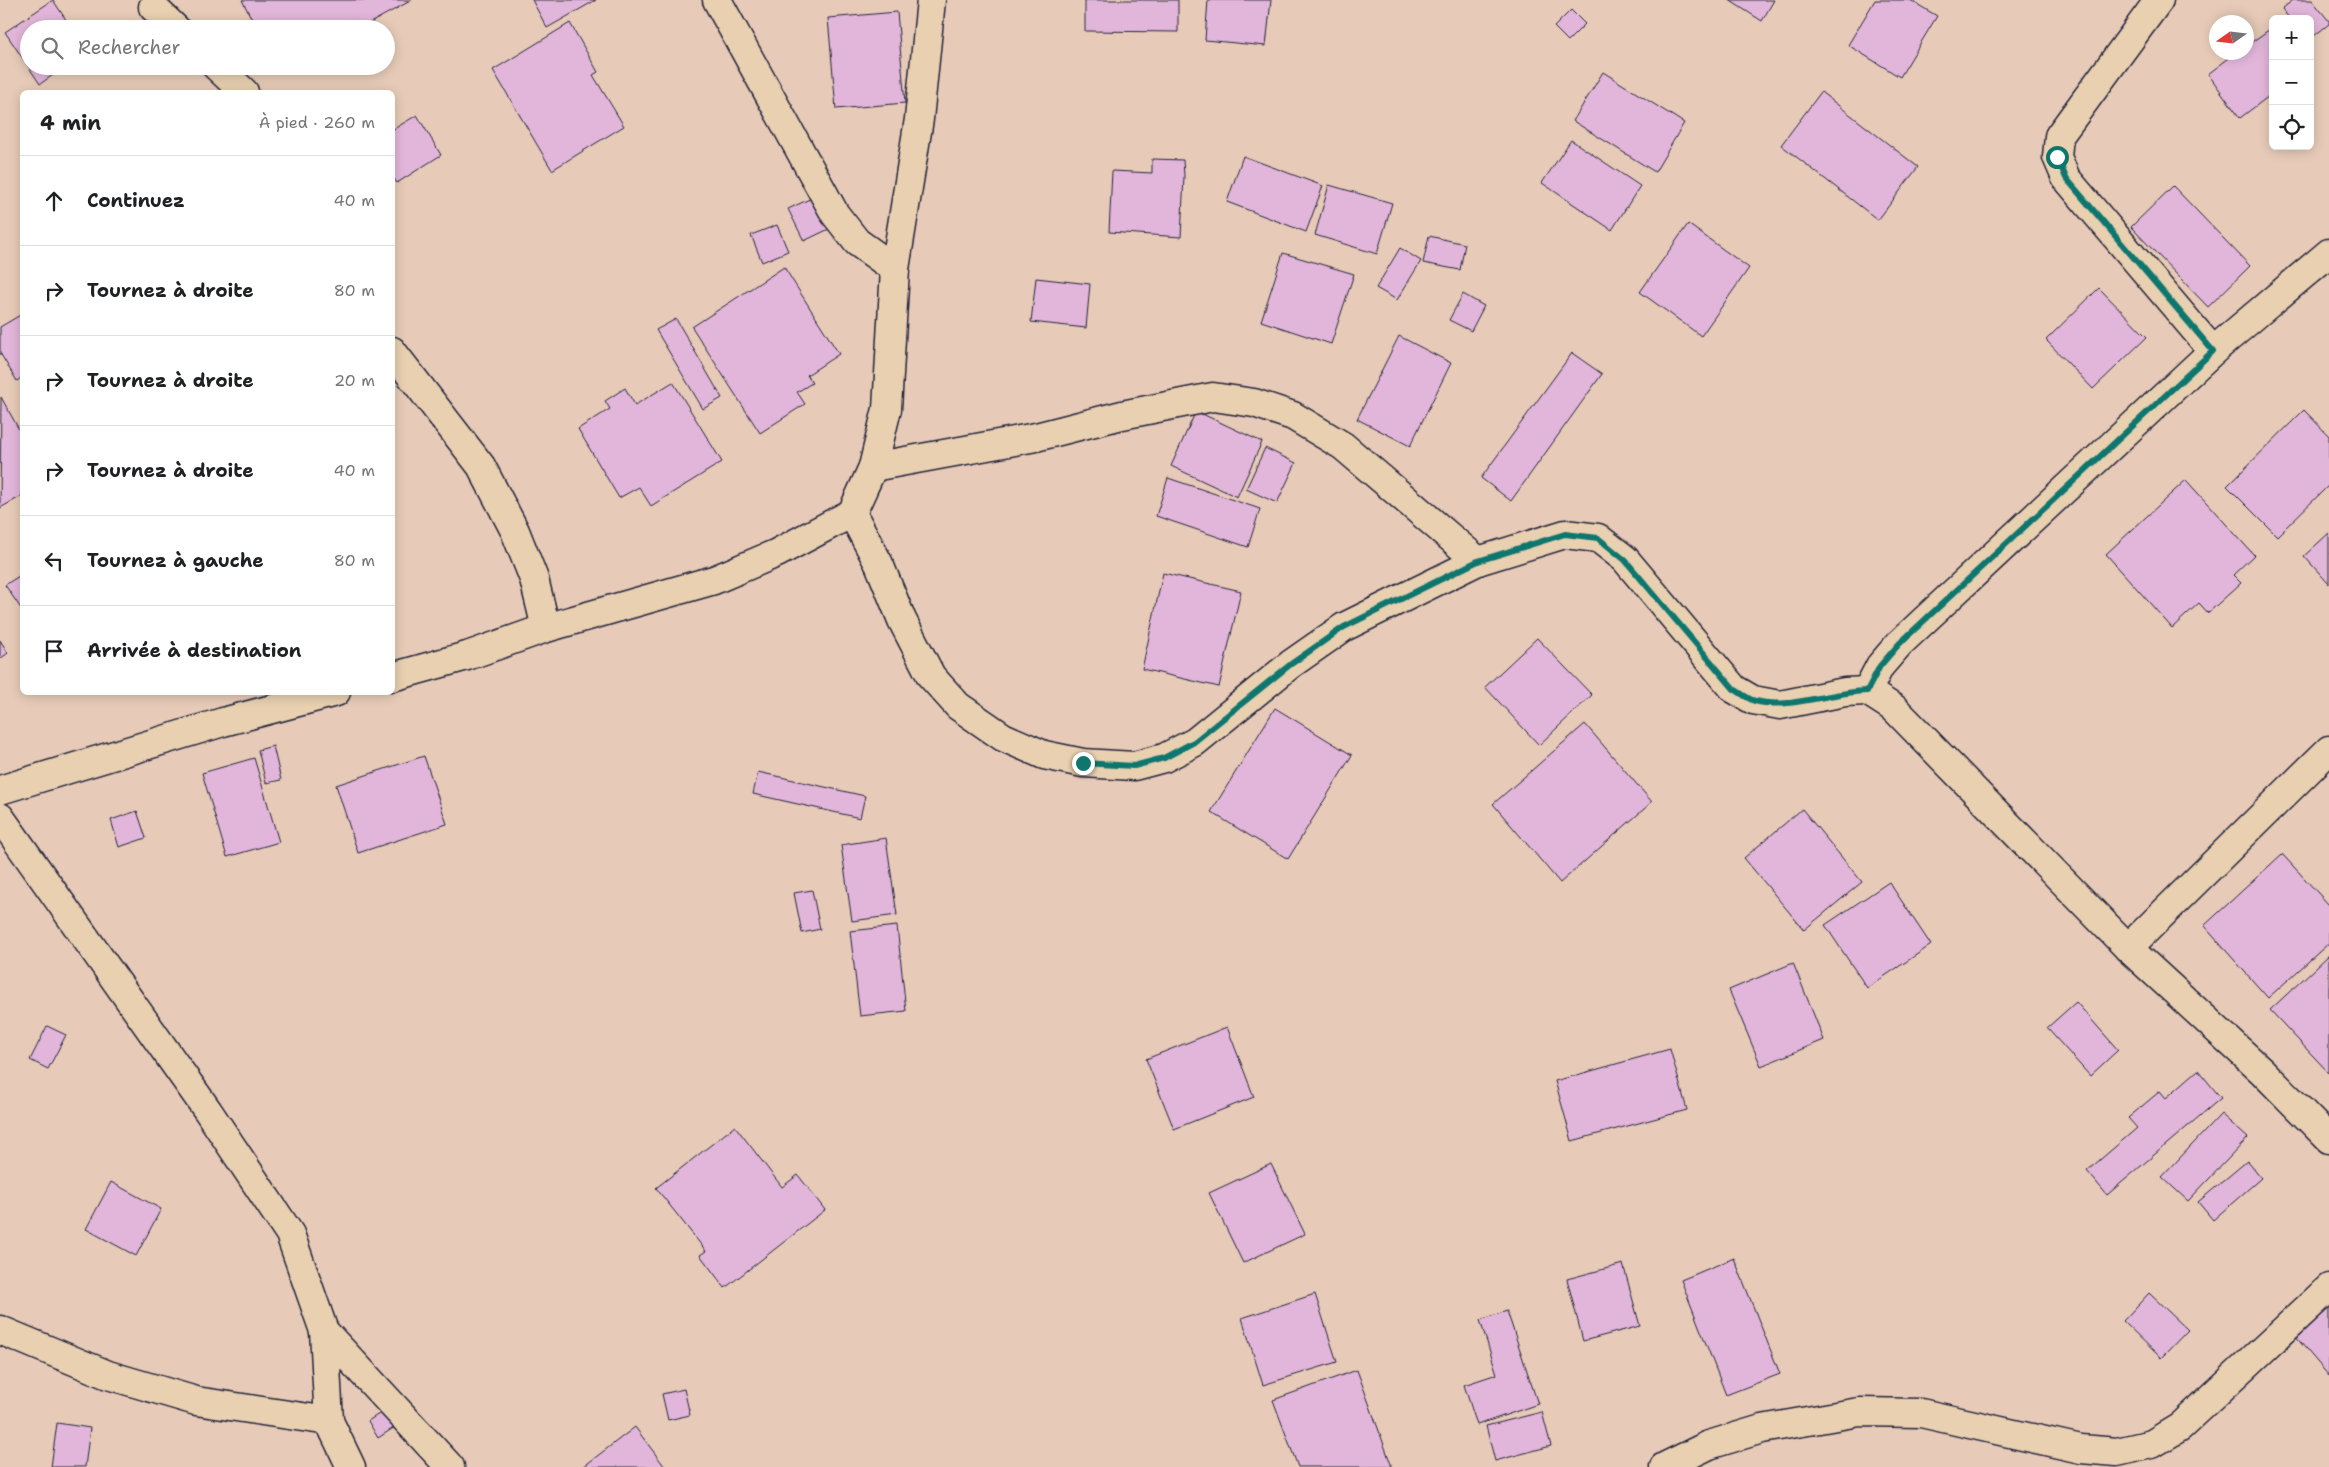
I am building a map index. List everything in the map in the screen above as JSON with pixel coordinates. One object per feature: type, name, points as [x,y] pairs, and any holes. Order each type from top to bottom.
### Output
[{"type":"street","points":[[717,0],[835,214],[857,242],[895,269]]},
{"type":"street","points":[[395,676],[467,656],[546,628],[714,580],[777,553],[852,513],[873,467],[887,409],[895,269],[919,119],[931,0]]},
{"type":"street","points":[[2159,0],[2059,136],[2057,157],[2066,178],[2213,351]]},
{"type":"street","points":[[153,7],[167,20]]},
{"type":"street","points":[[226,75],[242,90]]},
{"type":"street","points":[[1867,691],[1880,666],[1899,644],[2213,351],[2329,252]]},
{"type":"street","points":[[395,355],[480,466],[518,539],[534,579],[546,628]]},
{"type":"street","points":[[873,467],[1036,437],[1122,415],[1213,398],[1254,403],[1293,416],[1344,446],[1478,561]]},
{"type":"street","points":[[852,513],[879,564],[902,620],[931,676],[958,706],[1003,737],[1044,755],[1083,763],[1134,766],[1164,758],[1194,742],[1291,664],[1344,627],[1478,561],[1565,534],[1598,538],[1625,560],[1734,689],[1747,697],[1753,700],[1780,705],[1845,692],[1867,691],[1895,709],[2128,948],[2262,1071],[2329,1139]]},
{"type":"street","points":[[0,790],[223,722],[325,695]]},
{"type":"street","points":[[2128,948],[2329,750]]},
{"type":"street","points":[[0,818],[208,1111],[290,1234],[324,1331],[329,1421],[352,1467]]},
{"type":"street","points":[[1664,1467],[1708,1445],[1762,1429],[1859,1412],[1920,1413],[2081,1449],[2117,1452],[2152,1444],[2180,1427],[2329,1288]]},
{"type":"street","points":[[0,1330],[108,1375],[196,1401],[329,1421]]},
{"type":"street","points":[[324,1331],[450,1467]]},
{"type":"building","points":[[53,0],[66,20],[23,20]]},
{"type":"building","points":[[242,0],[412,0],[375,20],[252,20]]},
{"type":"building","points":[[532,0],[596,0],[547,28]]},
{"type":"building","points":[[1085,0],[1178,0],[1178,32],[1085,31]]},
{"type":"building","points":[[1208,0],[1271,0],[1266,46],[1205,40]]},
{"type":"building","points":[[1729,0],[1774,0],[1762,21]]},
{"type":"building","points":[[1875,0],[1910,0],[1937,16],[1900,77],[1848,45]]},
{"type":"building","points":[[2293,0],[2312,0],[2329,21],[2329,24],[2314,36],[2314,15],[2287,15],[2282,9]]},
{"type":"building","points":[[1571,10],[1585,24],[1568,41],[1554,27]]},
{"type":"building","points":[[897,12],[905,103],[836,109],[828,18]]},
{"type":"building","points":[[20,22],[20,54],[5,32]]},
{"type":"building","points":[[570,23],[598,72],[593,75],[624,126],[552,170],[493,70]]},
{"type":"building","points":[[2269,30],[2269,96],[2240,118],[2208,74],[2226,60],[2254,60],[2254,40]]},
{"type":"building","points":[[1603,72],[1684,123],[1655,172],[1573,121]]},
{"type":"building","points":[[34,75],[53,75],[40,84]]},
{"type":"building","points":[[1821,92],[1918,167],[1878,220],[1781,145]]},
{"type":"building","points":[[417,115],[441,155],[397,183],[395,180],[395,128]]},
{"type":"building","points":[[1571,140],[1640,186],[1612,230],[1542,183]]},
{"type":"building","points":[[1243,156],[1323,186],[1306,232],[1227,202]]},
{"type":"building","points":[[1152,159],[1183,160],[1181,237],[1109,232],[1112,171],[1152,173]]},
{"type":"building","points":[[1329,185],[1392,203],[1377,254],[1315,235]]},
{"type":"building","points":[[2173,186],[2250,266],[2208,307],[2131,227]]},
{"type":"building","points":[[814,197],[829,229],[804,241],[788,209]]},
{"type":"building","points":[[1688,224],[1749,268],[1701,336],[1640,292]]},
{"type":"building","points":[[777,225],[788,251],[762,262],[751,235]]},
{"type":"building","points":[[1429,236],[1465,244],[1460,270],[1423,263]]},
{"type":"building","points":[[1400,248],[1421,261],[1397,300],[1376,288]]},
{"type":"building","points":[[1283,253],[1354,274],[1331,344],[1261,321]]},
{"type":"building","points":[[784,267],[839,354],[807,375],[812,383],[797,392],[805,404],[760,433],[692,327]]},
{"type":"building","points":[[1036,278],[1090,284],[1086,328],[1031,322]]},
{"type":"building","points":[[2099,288],[2147,337],[2093,389],[2046,340]]},
{"type":"building","points":[[1463,294],[1484,306],[1471,331],[1449,320]]},
{"type":"building","points":[[20,315],[20,379],[17,381],[0,353],[0,327]]},
{"type":"building","points":[[676,319],[722,398],[703,409],[656,330]]},
{"type":"building","points":[[1399,336],[1451,363],[1410,446],[1357,419]]},
{"type":"building","points":[[1572,353],[1602,374],[1511,501],[1481,478]]},
{"type":"building","points":[[673,382],[722,462],[651,506],[639,487],[619,498],[578,429],[610,409],[605,401],[625,388],[635,405]]},
{"type":"building","points":[[1,397],[20,431],[20,497],[0,508]]},
{"type":"building","points":[[2304,410],[2329,436],[2329,485],[2277,536],[2227,486]]},
{"type":"building","points":[[1196,411],[1262,442],[1237,497],[1171,466]]},
{"type":"building","points":[[1265,448],[1296,463],[1277,503],[1246,489]]},
{"type":"building","points":[[1168,478],[1260,509],[1248,547],[1156,516]]},
{"type":"building","points":[[2186,480],[2254,555],[2233,575],[2241,583],[2208,613],[2199,603],[2172,628],[2106,554]]},
{"type":"building","points":[[2329,533],[2329,584],[2304,556]]},
{"type":"building","points":[[1163,573],[1241,591],[1219,687],[1142,669]]},
{"type":"building","points":[[20,575],[20,607],[5,585]]},
{"type":"building","points":[[1537,638],[1592,695],[1539,745],[1485,687]]},
{"type":"building","points":[[0,640],[8,653],[0,659]]},
{"type":"building","points":[[1275,708],[1352,755],[1288,859],[1211,812]]},
{"type":"building","points":[[1585,724],[1652,802],[1560,883],[1493,804]]},
{"type":"building","points":[[273,746],[281,780],[266,783],[258,750]]},
{"type":"building","points":[[424,756],[447,824],[358,853],[336,785]]},
{"type":"building","points":[[254,758],[279,842],[227,857],[202,773]]},
{"type":"building","points":[[758,772],[865,796],[860,818],[753,794]]},
{"type":"building","points":[[1802,809],[1862,882],[1804,930],[1744,858]]},
{"type":"building","points":[[137,811],[146,838],[119,847],[111,820]]},
{"type":"building","points":[[886,838],[897,915],[852,921],[841,845]]},
{"type":"building","points":[[2282,854],[2329,905],[2329,943],[2268,998],[2204,926]]},
{"type":"building","points":[[1889,882],[1931,945],[1867,988],[1825,925]]},
{"type":"building","points":[[812,890],[820,929],[802,933],[794,893]]},
{"type":"building","points":[[897,926],[906,1011],[860,1016],[850,931]]},
{"type":"building","points":[[2329,955],[2329,1073],[2270,1010]]},
{"type":"building","points":[[1793,963],[1824,1040],[1761,1066],[1729,990]]},
{"type":"building","points":[[2076,1002],[2118,1050],[2090,1076],[2047,1028]]},
{"type":"building","points":[[47,1026],[66,1035],[48,1069],[30,1060]]},
{"type":"building","points":[[1227,1027],[1254,1097],[1174,1129],[1146,1059]]},
{"type":"building","points":[[1670,1049],[1687,1110],[1572,1141],[1555,1081]]},
{"type":"building","points":[[2198,1070],[2221,1098],[2107,1195],[2087,1171],[2137,1128],[2128,1118],[2160,1091],[2166,1098]]},
{"type":"building","points":[[2221,1114],[2248,1138],[2188,1201],[2162,1177]]},
{"type":"building","points":[[735,1126],[782,1187],[798,1175],[825,1210],[725,1288],[700,1255],[706,1251],[656,1188]]},
{"type":"building","points":[[2247,1161],[2261,1178],[2213,1220],[2198,1202]]},
{"type":"building","points":[[1271,1164],[1305,1234],[1243,1263],[1209,1193]]},
{"type":"building","points":[[111,1182],[161,1209],[136,1256],[86,1229]]},
{"type":"building","points":[[1734,1258],[1780,1374],[1726,1395],[1681,1280]]},
{"type":"building","points":[[1623,1264],[1640,1326],[1583,1341],[1567,1279]]},
{"type":"building","points":[[2149,1293],[2188,1330],[2161,1358],[2123,1321]]},
{"type":"building","points":[[1315,1294],[1337,1362],[1263,1385],[1242,1318]]},
{"type":"building","points":[[2329,1296],[2329,1376],[2289,1329]]},
{"type":"building","points":[[1507,1311],[1538,1404],[1477,1425],[1464,1385],[1497,1374],[1480,1320]]},
{"type":"building","points":[[1357,1370],[1392,1467],[1298,1467],[1273,1400]]},
{"type":"building","points":[[684,1389],[690,1415],[668,1420],[662,1394]]},
{"type":"building","points":[[385,1410],[395,1427],[378,1438],[368,1421]]},
{"type":"building","points":[[1542,1412],[1551,1446],[1495,1461],[1486,1426]]},
{"type":"building","points":[[57,1423],[90,1428],[85,1467],[51,1467]]},
{"type":"building","points":[[635,1427],[665,1467],[583,1467]]},
{"type":"route","points":[[1083,763],[1134,766],[1164,758],[1194,742],[1291,664],[1344,627],[1478,561],[1565,534],[1598,538],[1625,560],[1734,689],[1753,700],[1780,705],[1845,692],[1867,691],[1880,666],[1899,644],[2213,351],[2066,178],[2057,157]]}]
